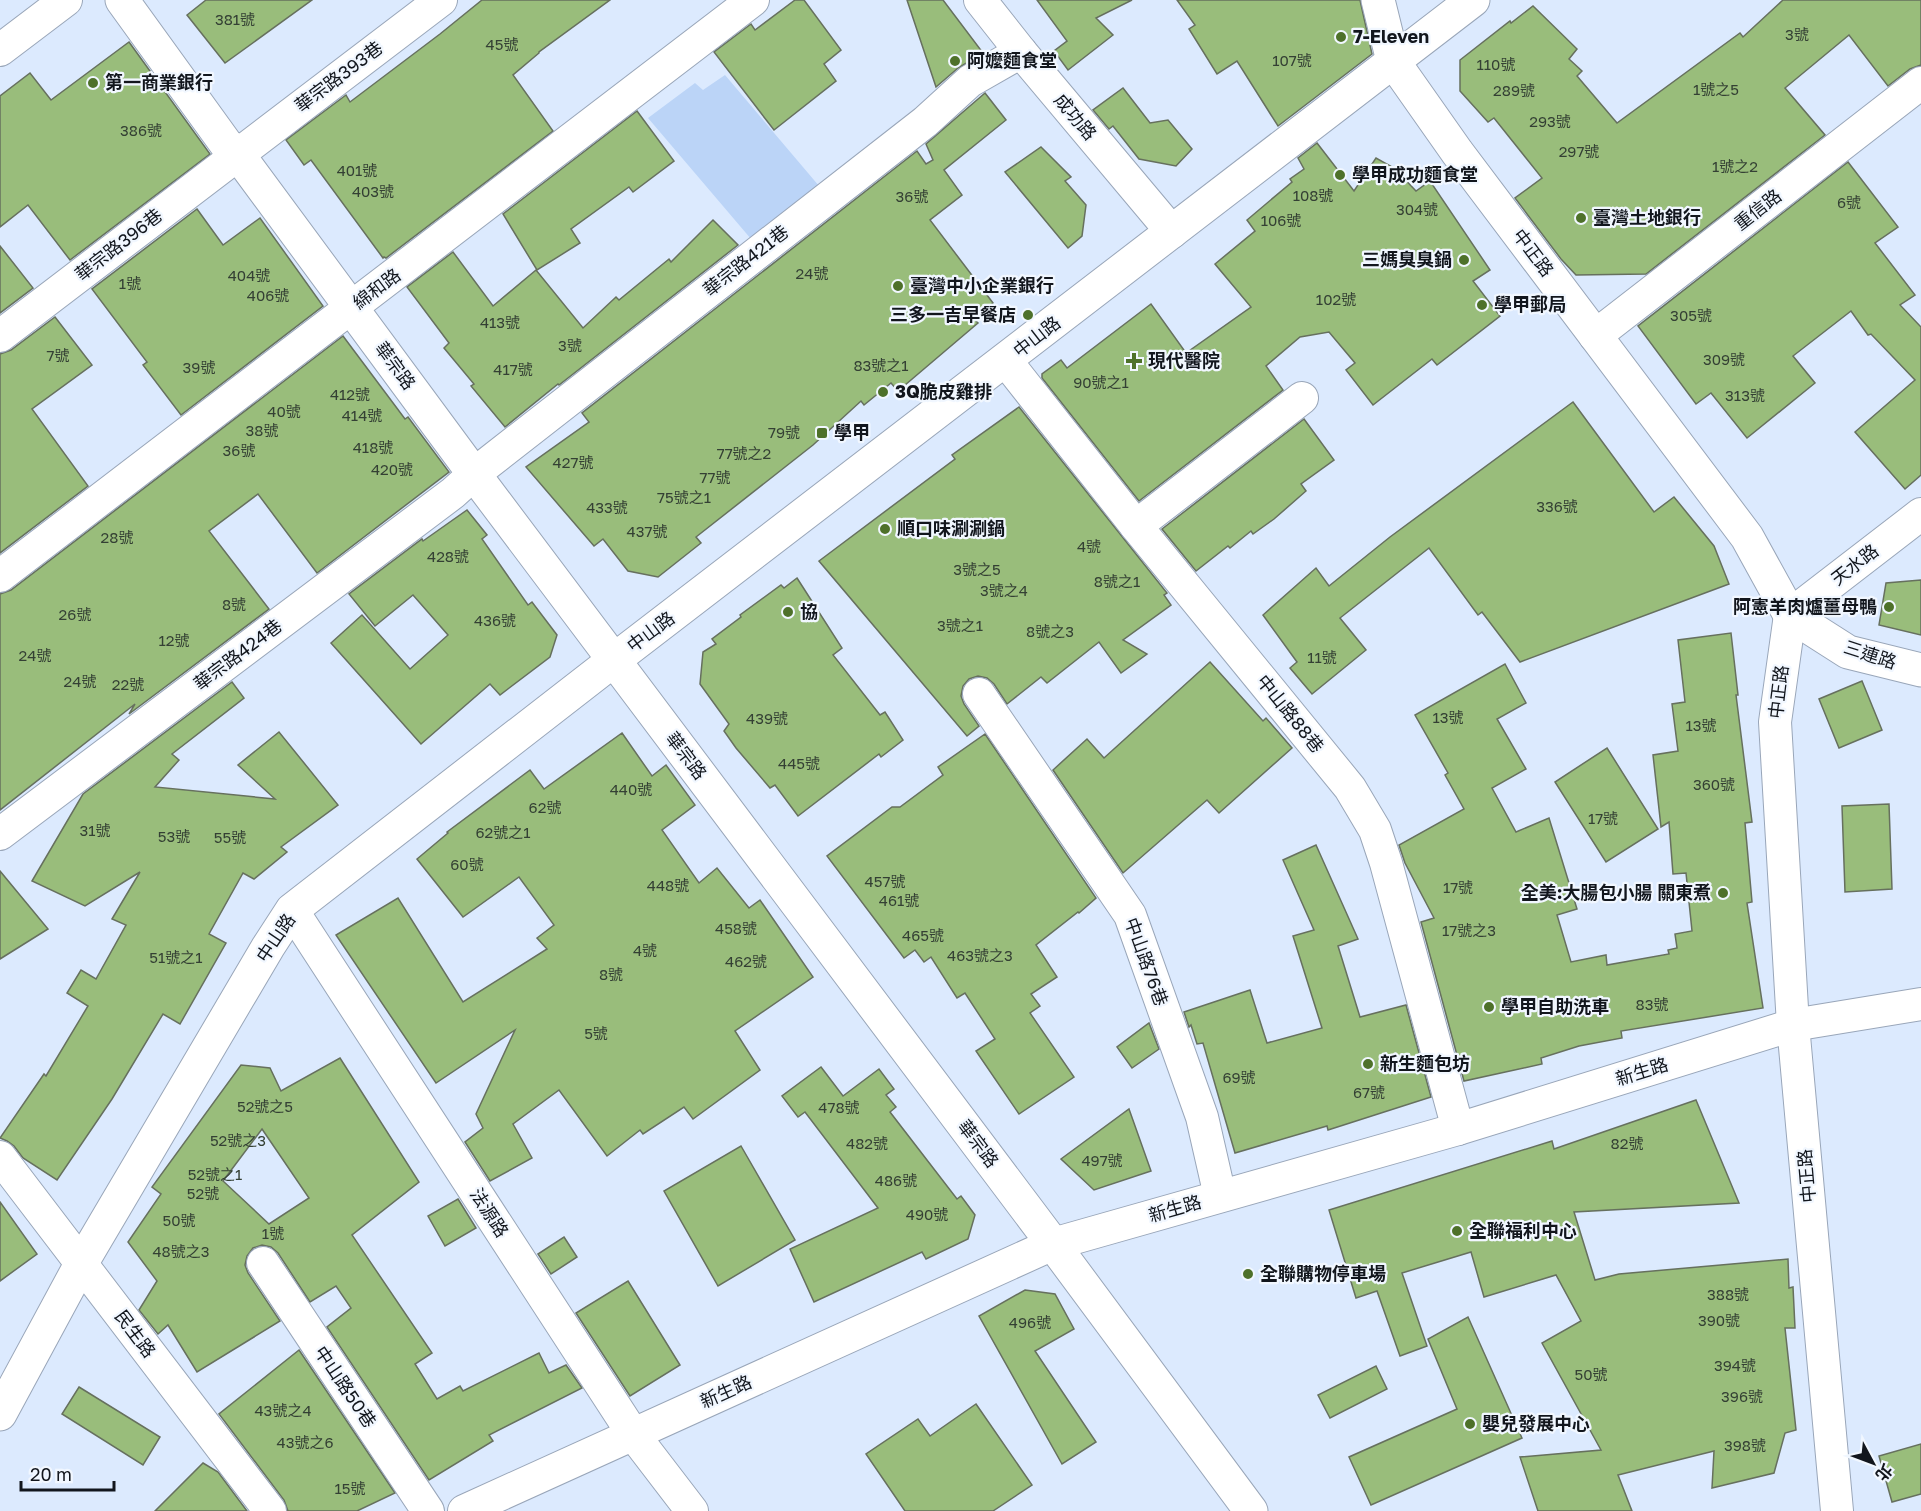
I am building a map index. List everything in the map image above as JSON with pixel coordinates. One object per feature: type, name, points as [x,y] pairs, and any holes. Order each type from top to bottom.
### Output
[{"type":"main road","name":"華宗路","points":[[122,0],[226,144],[237,153],[474,474],[1251,1511]]},
{"type":"main road","name":"中正路","points":[[1378,0],[1393,61],[1457,152],[1747,537],[1790,615]]},
{"type":"main road","name":"中山路","points":[[0,1414],[81,1264],[292,910],[1473,0]]},
{"type":"main road","name":"三連路","points":[[1790,615],[1848,652],[1921,670]]},
{"type":"street","points":[[0,50],[66,0]]},
{"type":"street","name":"華宗路393巷","points":[[237,153],[441,0]]},
{"type":"street","name":"綿和路","points":[[0,576],[753,0]]},
{"type":"street","name":"成功路","points":[[980,0],[1172,232]]},
{"type":"street","name":"華宗路421巷","points":[[474,474],[925,122],[970,81],[1021,52]]},
{"type":"street","name":"重信路","points":[[1595,336],[1921,83]]},
{"type":"street","name":"華宗路396巷","points":[[0,336],[237,153]]},
{"type":"street","name":"中山路88巷","points":[[1006,361],[1136,526],[1350,788],[1375,830],[1458,1129]]},
{"type":"street","points":[[1136,526],[1302,398]]},
{"type":"street","name":"華宗路424巷","points":[[0,834],[444,500],[474,474]]},
{"type":"street","name":"天水路","points":[[1790,615],[1921,514]]},
{"type":"street","name":"中正路","points":[[1790,615],[1774,722],[1793,1025],[1837,1511]]},
{"type":"street","name":"中山路76巷","points":[[979,694],[1130,915],[1202,1117],[1220,1196]]},
{"type":"street","name":"法源路","points":[[292,910],[633,1434],[692,1511]]},
{"type":"street","name":"新生路","points":[[464,1511],[1053,1244],[1458,1129],[1793,1025],[1921,1004]]},
{"type":"street","name":"民生路","points":[[0,1157],[270,1511]]},
{"type":"street","name":"中山路50巷","points":[[263,1263],[428,1511]]},
{"type":"shaded area","points":[[725,75],[825,193],[757,246],[648,118],[695,83],[703,90]]},
{"type":"building","points":[[206,0],[312,0],[225,63],[187,15]]},
{"type":"building","points":[[482,0],[610,0],[539,52],[513,75],[553,131],[383,258],[311,160],[304,165],[286,140],[346,95],[350,102]]},
{"type":"building","points":[[795,0],[804,0],[841,50],[824,64],[836,81],[774,130],[714,52],[751,24],[755,30]]},
{"type":"building","points":[[907,0],[943,0],[983,53],[958,68],[936,87]]},
{"type":"building","points":[[1037,0],[1132,0],[1096,18],[1113,35],[1068,70],[1054,51],[1067,41]]},
{"type":"building","points":[[1177,0],[1360,0],[1372,54],[1278,126],[1237,61],[1217,74],[1189,29],[1195,25]]},
{"type":"building","points":[[1783,0],[1921,0],[1921,65],[1910,69],[1888,86],[1849,35],[1785,88],[1825,135],[1646,274],[1576,275],[1561,259],[1515,198],[1542,178],[1494,118],[1488,122],[1460,91],[1460,60],[1533,6],[1577,49],[1569,59],[1582,71],[1577,76],[1617,123],[1740,33],[1743,37]]},
{"type":"building","points":[[129,42],[210,154],[70,260],[28,205],[0,227],[0,96],[30,73],[51,100]]},
{"type":"building","points":[[1123,88],[1150,123],[1168,120],[1192,149],[1176,166],[1139,159],[1113,126],[1109,129],[1093,110]]},
{"type":"building","points":[[985,93],[1006,120],[944,170],[962,195],[930,220],[993,303],[975,320],[978,323],[898,391],[891,383],[864,405],[861,401],[813,445],[696,537],[701,543],[658,577],[628,571],[603,539],[594,546],[526,467],[589,422],[582,413],[917,151],[926,164],[933,160],[926,144]]},
{"type":"building","points":[[637,111],[674,161],[633,192],[629,187],[571,229],[580,243],[537,270],[503,214]]},
{"type":"building","points":[[1317,143],[1354,191],[1376,158],[1394,168],[1416,191],[1430,181],[1490,270],[1473,281],[1500,316],[1437,365],[1432,359],[1373,405],[1346,370],[1355,363],[1329,332],[1300,337],[1266,366],[1283,390],[1139,501],[1042,378],[1042,374],[1061,360],[1067,368],[1151,304],[1186,353],[1251,307],[1215,264],[1255,231],[1247,220],[1292,182],[1290,179],[1304,169],[1298,158]]},
{"type":"building","points":[[1041,147],[1071,177],[1065,181],[1086,205],[1082,236],[1068,248],[1005,172]]},
{"type":"building","points":[[1848,162],[1898,227],[1875,243],[1915,295],[1900,305],[1921,327],[1921,475],[1905,489],[1855,432],[1915,380],[1871,334],[1868,335],[1851,311],[1793,356],[1815,383],[1747,438],[1711,393],[1696,404],[1638,326]]},
{"type":"building","points":[[197,209],[223,245],[260,218],[323,306],[181,415],[143,365],[147,362],[92,289]]},
{"type":"building","points":[[713,220],[738,245],[505,427],[471,386],[474,384],[444,348],[449,343],[407,287],[453,252],[493,306],[536,270],[583,328],[616,297],[619,300],[669,259],[671,262]]},
{"type":"building","points":[[0,246],[33,288],[0,313]]},
{"type":"building","points":[[55,317],[92,365],[32,409],[88,486],[0,553],[0,354],[11,350]]},
{"type":"building","points":[[343,336],[405,419],[408,417],[449,472],[317,573],[258,494],[209,531],[269,609],[129,714],[135,704],[0,810],[0,594],[11,590]]},
{"type":"building","points":[[1573,402],[1654,512],[1674,497],[1714,546],[1729,584],[1520,662],[1482,612],[1478,615],[1429,548],[1340,618],[1366,650],[1312,694],[1290,668],[1297,662],[1263,615],[1316,568],[1329,586],[1390,537]]},
{"type":"building","points":[[1019,407],[1167,593],[1164,595],[1171,605],[1123,640],[1147,654],[1121,673],[1099,642],[1047,683],[1041,677],[1007,704],[994,684],[987,678],[978,676],[969,679],[963,686],[961,696],[979,726],[967,736],[819,561],[955,459],[952,455]]},
{"type":"building","points":[[1304,419],[1334,460],[1301,484],[1306,491],[1274,519],[1253,534],[1251,531],[1230,548],[1228,546],[1196,571],[1162,529]]},
{"type":"building","points":[[467,510],[487,535],[482,539],[528,605],[532,602],[557,635],[550,657],[500,695],[490,684],[421,744],[331,643],[362,615],[410,669],[448,635],[413,595],[375,626],[349,594],[422,539],[423,541]]},
{"type":"building","points":[[797,578],[842,648],[833,655],[880,715],[885,712],[903,740],[881,757],[879,754],[798,816],[775,785],[770,788],[736,748],[724,731],[729,724],[700,684],[703,652],[716,644],[712,639],[781,585],[784,588]]},
{"type":"building","points":[[1921,580],[1921,635],[1879,625],[1886,583]]},
{"type":"building","points":[[1731,633],[1738,695],[1736,695],[1752,822],[1745,823],[1752,902],[1747,903],[1763,1008],[1621,1031],[1622,1038],[1579,1046],[1541,1058],[1542,1064],[1464,1081],[1421,922],[1434,918],[1405,863],[1399,845],[1464,809],[1445,775],[1448,773],[1415,715],[1505,664],[1526,703],[1497,719],[1526,769],[1492,788],[1516,832],[1549,818],[1577,909],[1557,915],[1571,962],[1606,955],[1607,965],[1669,954],[1668,950],[1677,948],[1675,934],[1692,931],[1686,873],[1673,874],[1669,822],[1661,827],[1653,755],[1678,751],[1672,704],[1685,702],[1678,640]]},
{"type":"building","points":[[1210,662],[1263,721],[1266,718],[1292,748],[1219,813],[1207,800],[1123,873],[1053,770],[1087,739],[1104,758]]},
{"type":"building","points":[[1862,681],[1882,730],[1839,748],[1819,699]]},
{"type":"building","points":[[232,682],[244,698],[172,754],[179,760],[155,787],[275,799],[238,765],[279,732],[338,805],[281,847],[287,852],[254,879],[243,873],[209,934],[226,943],[180,1024],[163,1014],[112,1099],[57,1180],[23,1158],[14,1146],[0,1138],[44,1074],[46,1076],[88,1006],[67,993],[81,970],[96,979],[126,925],[112,919],[140,872],[85,906],[32,881],[83,794]]},
{"type":"building","points":[[622,733],[652,776],[666,765],[695,805],[662,830],[699,883],[717,868],[749,908],[760,900],[813,977],[735,1031],[760,1070],[693,1119],[684,1107],[643,1134],[640,1130],[607,1156],[559,1090],[513,1124],[532,1158],[490,1181],[465,1142],[483,1128],[476,1114],[515,1030],[436,1083],[336,935],[398,898],[463,1002],[547,949],[537,938],[554,925],[519,877],[463,917],[417,859],[447,832],[530,770],[544,789]]},
{"type":"building","points":[[985,734],[1096,898],[1036,945],[1057,977],[1031,994],[1040,1006],[1030,1013],[1074,1077],[1019,1114],[976,1051],[995,1039],[965,993],[957,998],[931,957],[924,962],[915,950],[904,958],[827,856],[892,807],[900,807],[943,775],[938,767]]},
{"type":"building","points":[[1607,748],[1658,829],[1606,862],[1555,782]]},
{"type":"building","points":[[1889,804],[1892,889],[1845,892],[1842,806]]},
{"type":"building","points":[[1316,845],[1358,939],[1338,946],[1360,1017],[1406,1005],[1431,1097],[1328,1130],[1327,1126],[1235,1153],[1203,1043],[1197,1044],[1184,1012],[1250,990],[1267,1043],[1322,1028],[1293,936],[1314,930],[1283,860]]},
{"type":"building","points":[[0,871],[48,929],[0,959]]},
{"type":"building","points":[[1149,1023],[1159,1049],[1132,1068],[1117,1047]]},
{"type":"building","points":[[340,1058],[419,1182],[352,1235],[432,1353],[415,1364],[437,1399],[460,1386],[463,1391],[539,1353],[549,1373],[566,1365],[582,1388],[489,1435],[493,1441],[429,1480],[327,1327],[351,1308],[336,1286],[310,1302],[278,1253],[271,1247],[262,1245],[253,1248],[247,1256],[245,1265],[280,1321],[197,1372],[168,1325],[158,1334],[139,1310],[157,1281],[128,1242],[161,1194],[152,1187],[241,1065],[270,1068],[281,1091]],"holes":[[[262,1129],[309,1198],[269,1224],[223,1181]]]},
{"type":"building","points":[[821,1067],[843,1096],[879,1069],[894,1089],[886,1095],[896,1107],[890,1112],[957,1199],[961,1196],[975,1215],[968,1239],[926,1259],[922,1252],[814,1302],[790,1249],[878,1208],[805,1112],[798,1117],[782,1096]]},
{"type":"building","points":[[1696,1100],[1739,1203],[1574,1212],[1595,1280],[1619,1274],[1788,1259],[1789,1288],[1793,1287],[1795,1328],[1785,1328],[1796,1430],[1785,1433],[1774,1473],[1712,1488],[1714,1451],[1618,1475],[1632,1511],[1538,1511],[1520,1457],[1601,1450],[1542,1343],[1581,1321],[1556,1275],[1484,1297],[1471,1252],[1402,1273],[1427,1346],[1400,1356],[1377,1291],[1356,1298],[1329,1210],[1552,1141],[1554,1149]]},
{"type":"building","points":[[1129,1109],[1151,1171],[1094,1190],[1061,1159]]},
{"type":"building","points":[[741,1146],[795,1240],[718,1286],[664,1191]]},
{"type":"building","points":[[458,1199],[476,1228],[445,1246],[428,1216]]},
{"type":"building","points":[[0,1202],[37,1254],[0,1281]]},
{"type":"building","points":[[564,1237],[577,1257],[551,1274],[538,1254]]},
{"type":"building","points":[[628,1281],[680,1365],[630,1396],[576,1313]]},
{"type":"building","points":[[1025,1290],[1055,1294],[1074,1329],[1035,1351],[1096,1442],[1062,1464],[979,1316]]},
{"type":"building","name":"嬰兒發展中心","points":[[1468,1317],[1522,1438],[1371,1505],[1349,1457],[1457,1409],[1428,1339]]},
{"type":"building","points":[[299,1350],[395,1493],[357,1511],[288,1511],[284,1500],[219,1414]]},
{"type":"building","points":[[1376,1366],[1387,1389],[1330,1418],[1318,1395]]},
{"type":"building","points":[[79,1387],[160,1437],[143,1465],[62,1414]]},
{"type":"building","points":[[976,1404],[1032,1485],[993,1511],[905,1511],[866,1454],[918,1419],[930,1436]]},
{"type":"building","points":[[1921,1444],[1921,1494],[1892,1502],[1879,1456]]},
{"type":"building","points":[[203,1463],[218,1472],[247,1511],[155,1511]]},
{"type":"place","name":"7-Eleven","points":[[1341,37]]},
{"type":"place","name":"阿嬤麵食堂","points":[[955,61]]},
{"type":"place","name":"第一商業銀行","points":[[93,83]]},
{"type":"place","name":"學甲成功麵食堂","points":[[1340,175]]},
{"type":"place","name":"臺灣土地銀行","points":[[1581,218]]},
{"type":"place","name":"三媽臭臭鍋","points":[[1464,260]]},
{"type":"place","name":"臺灣中小企業銀行","points":[[898,286]]},
{"type":"place","name":"學甲郵局","points":[[1482,305]]},
{"type":"place","name":"三多一吉早餐店","points":[[1028,315]]},
{"type":"place","name":"現代醫院","points":[[1134,361]]},
{"type":"place","name":"3Q脆皮雞排","points":[[883,392]]},
{"type":"place","name":"學甲","points":[[822,433]]},
{"type":"place","name":"順口味涮涮鍋","points":[[885,529]]},
{"type":"place","name":"阿憲羊肉爐薑母鴨","points":[[1889,607]]},
{"type":"place","name":"協","points":[[788,612]]},
{"type":"place","name":"全美:大腸包小腸 關東煮","points":[[1723,893]]},
{"type":"place","name":"學甲自助洗車","points":[[1489,1007]]},
{"type":"place","name":"新生麵包坊","points":[[1368,1064]]},
{"type":"place","name":"全聯福利中心","points":[[1457,1231]]},
{"type":"place","name":"全聯購物停車場","points":[[1248,1274]]},
{"type":"place","name":"嬰兒發展中心","points":[[1470,1424]]}]
